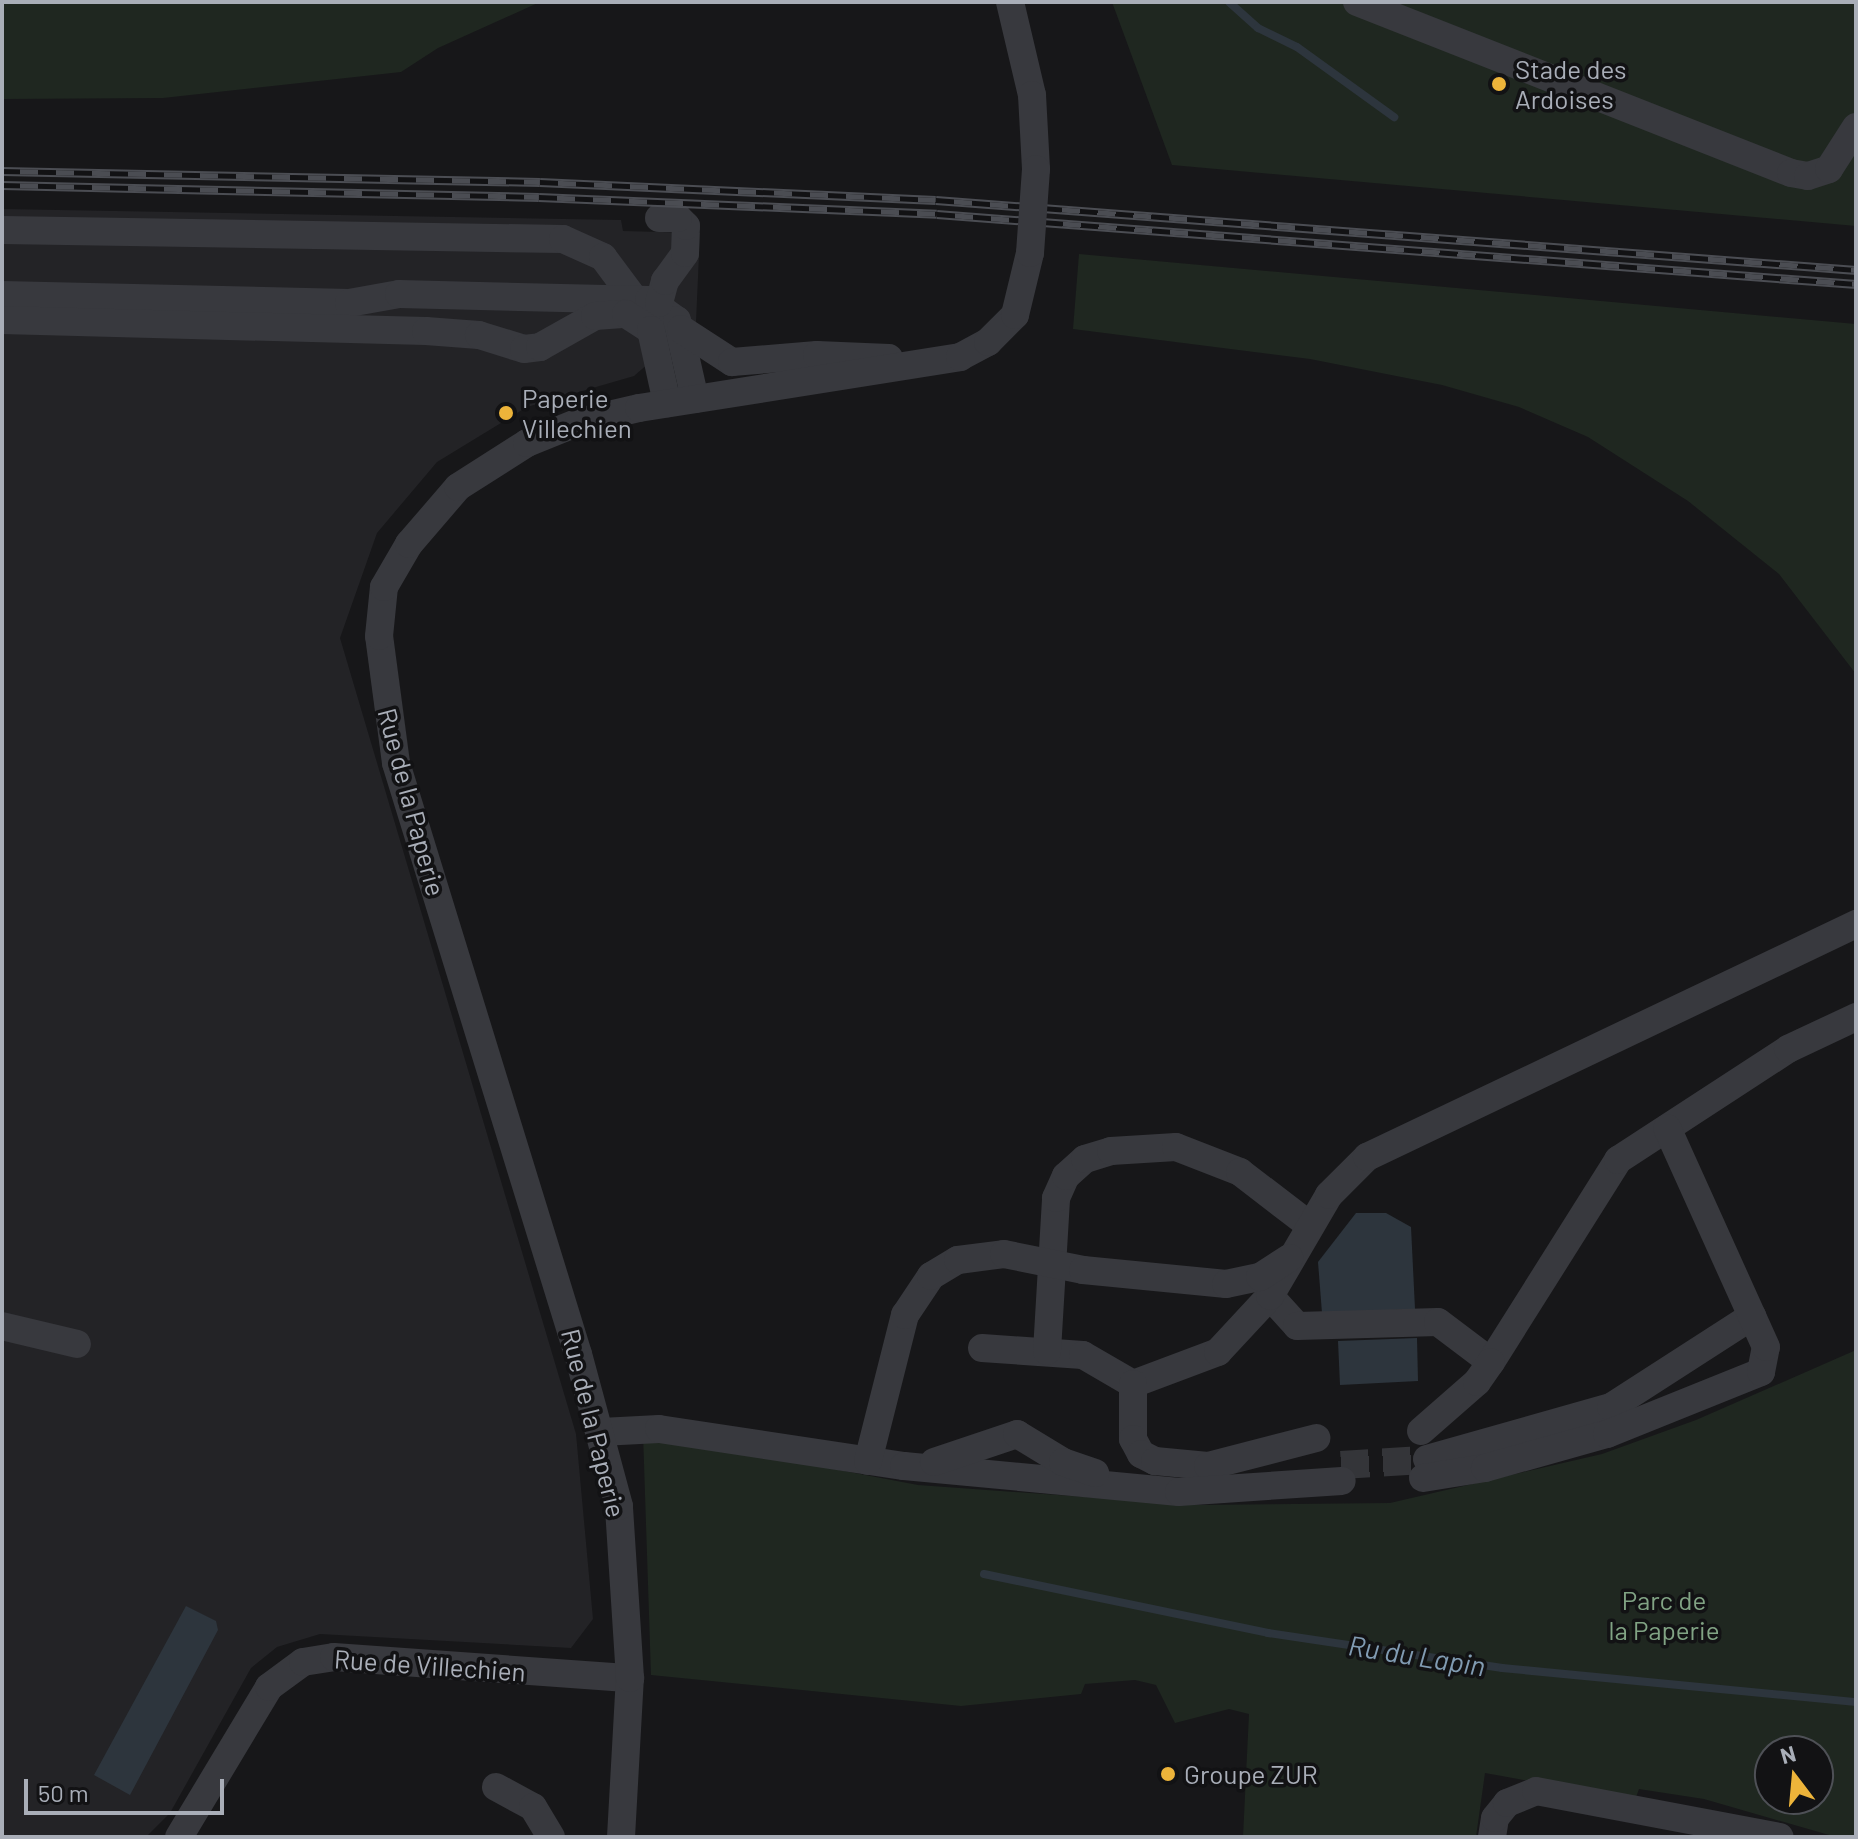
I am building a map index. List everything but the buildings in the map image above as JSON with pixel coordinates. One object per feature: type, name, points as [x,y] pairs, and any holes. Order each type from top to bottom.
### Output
[{"type":"street","name":"Rue de la Paperie","points":[[621,1837],[630,1678],[622,1530],[601,1432],[399,773],[383,689],[379,615],[384,587],[409,544],[478,472],[554,430],[681,401],[946,362],[988,342],[1015,315],[1030,253],[1036,169],[1032,95],[1010,2]]},
{"type":"street","points":[[1357,2],[1791,173],[1808,176],[1829,169],[1856,127]]},
{"type":"street","points":[[647,302],[685,253],[686,233],[682,220],[659,218]]},
{"type":"street","points":[[2,230],[563,239],[603,257],[647,302],[681,329],[732,362],[817,355],[946,362]]},
{"type":"street","points":[[2,295],[349,303],[399,294],[647,302]]},
{"type":"street","points":[[2,320],[426,331],[479,335],[524,349],[540,347],[595,316],[626,314],[651,330],[681,401]]},
{"type":"street","points":[[681,329],[681,401]]},
{"type":"street","points":[[1133,1384],[1218,1352],[1270,1296],[1289,1258],[1329,1195],[1367,1157],[1401,1138],[1856,924]]},
{"type":"street","points":[[1421,1431],[1477,1382],[1618,1160],[1788,1049],[1856,1017]]},
{"type":"street","points":[[1667,1128],[1752,1316],[1767,1355],[1755,1378],[1607,1434],[1485,1468],[1423,1469],[1611,1407],[1752,1316]]},
{"type":"street","points":[[1047,1351],[1060,1186],[1085,1159],[1111,1151],[1176,1147],[1240,1172],[1309,1225]]},
{"type":"street","points":[[868,1461],[905,1315],[931,1276],[973,1255],[1004,1254],[1052,1263],[1226,1284],[1260,1277],[1289,1258]]},
{"type":"street","points":[[1270,1296],[1297,1326],[1438,1322],[1491,1362]]},
{"type":"street","points":[[2,1326],[77,1344]]},
{"type":"street","points":[[982,1348],[1083,1355],[1133,1384]]},
{"type":"street","points":[[1133,1384],[1133,1439],[1141,1454],[1155,1461],[1208,1466],[1316,1438]]},
{"type":"street","points":[[601,1432],[659,1429],[909,1466],[1214,1493],[1342,1473],[1198,1480],[1091,1472],[1063,1462],[1039,1444],[1005,1434],[955,1458],[909,1466]]},
{"type":"street","points":[[1029,1475],[1039,1444]]},
{"type":"street","name":"Rue de Villechien","points":[[179,1837],[269,1687],[303,1662],[334,1657],[630,1678]]},
{"type":"street","points":[[496,1787],[533,1807],[551,1837]]},
{"type":"street","points":[[1492,1837],[1495,1818],[1507,1803],[1536,1791],[1780,1837]]},
{"type":"shaded area","points":[[2,209],[621,220],[623,231],[700,233],[696,322],[634,376],[527,407],[437,462],[377,533],[340,638],[576,1434],[593,1619],[571,1648],[320,1634],[277,1647],[251,1668],[170,1813],[146,1837],[2,1837]]},
{"type":"shaded area","points":[[1356,1213],[1386,1213],[1411,1227],[1415,1309],[1322,1313],[1318,1262]]},
{"type":"shaded area","points":[[1417,1338],[1418,1381],[1340,1385],[1338,1341]]},
{"type":"shaded area","points":[[186,1606],[216,1621],[218,1630],[130,1795],[94,1775]]},
{"type":"green space","points":[[2,2],[540,2],[438,48],[401,72],[163,98],[2,99]]},
{"type":"green space","name":"Stade des Ardoises","points":[[1112,2],[1856,2],[1856,226],[1172,165]]},
{"type":"green space","points":[[1079,254],[1856,324],[1856,674],[1779,574],[1688,501],[1588,437],[1519,407],[1442,385],[1310,359],[1073,329]]},
{"type":"green space","name":"Parc de la Paperie","points":[[1856,1350],[1856,1837],[1836,1837],[1760,1815],[1834,1815],[1834,1735],[1754,1735],[1754,1813],[1704,1799],[1639,1789],[1635,1800],[1485,1773],[1476,1837],[1243,1837],[1249,1714],[1229,1709],[1175,1723],[1156,1685],[1135,1680],[1085,1684],[1081,1694],[961,1706],[651,1675],[643,1433],[918,1485],[1198,1505],[1390,1503],[1602,1454],[1696,1420]]},
{"type":"waterway","points":[[1229,2],[1258,28],[1297,47],[1394,117]]},
{"type":"waterway","name":"Ru du Lapin","points":[[984,1574],[1268,1633],[1502,1668],[1856,1702]]},
{"type":"tunnel","points":[[1341,1465],[1423,1460]]},
{"type":"railway","points":[[2,171],[540,182],[936,200],[1856,270]]},
{"type":"railway","points":[[2,185],[539,197],[937,214],[1856,284]]},
{"type":"place","name":"Stade des Ardoises","points":[[1499,84]]},
{"type":"place","name":"Paperie Villechien","points":[[506,413]]},
{"type":"place","name":"Groupe ZUR","points":[[1168,1774]]}]
